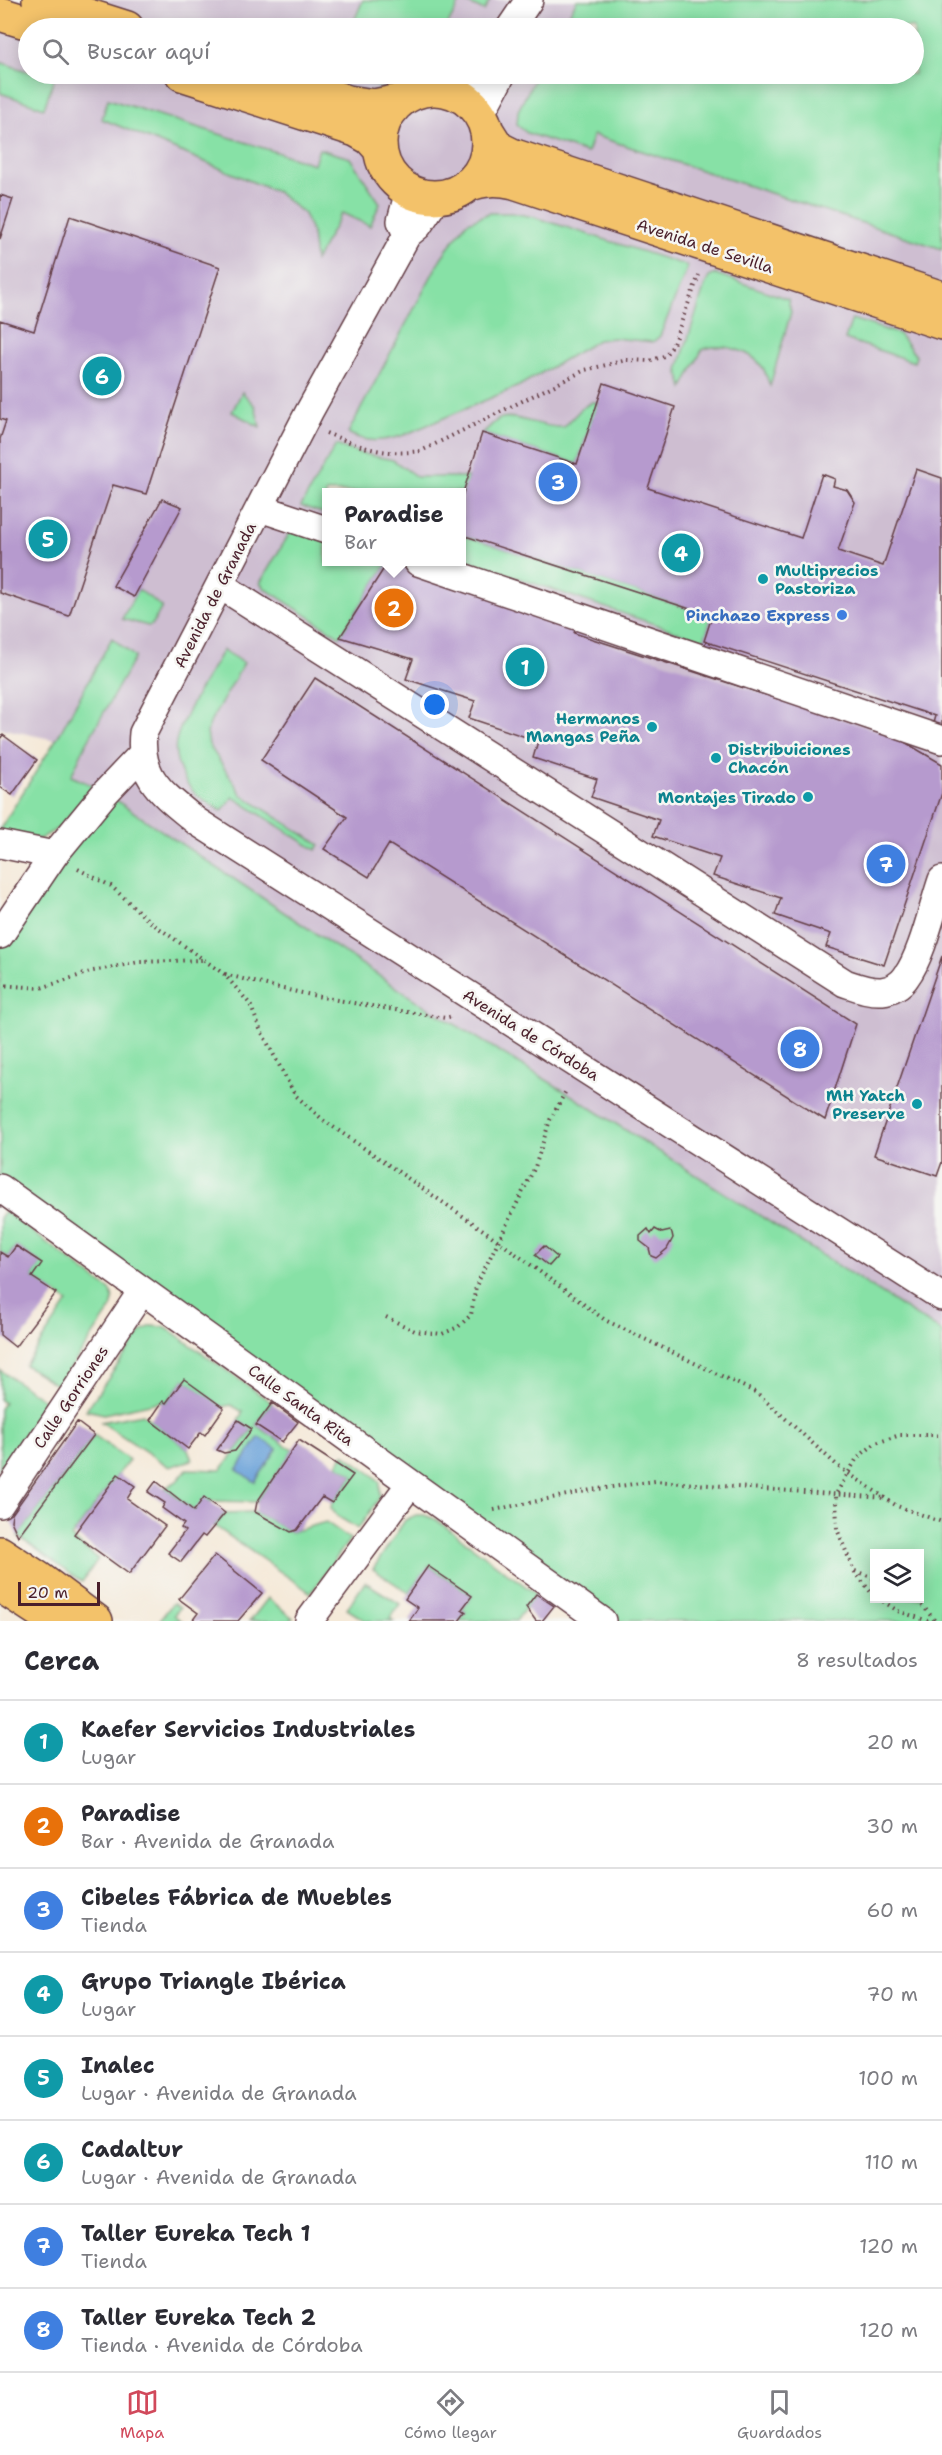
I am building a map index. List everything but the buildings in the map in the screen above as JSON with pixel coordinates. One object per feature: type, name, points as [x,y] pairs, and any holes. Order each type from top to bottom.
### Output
[{"type":"main road","points":[[39,0],[96,18]]},
{"type":"main road","points":[[0,14],[18,20]]},
{"type":"main road","points":[[213,84],[356,130],[370,138],[380,148]]},
{"type":"main road","points":[[293,84],[348,102],[374,106],[400,101],[413,93],[427,89],[443,90],[477,104],[488,144],[485,159],[478,174],[438,190],[389,173],[380,148],[384,123],[400,101]]},
{"type":"main road","name":"Avenida de Sevilla","points":[[477,104],[498,147],[512,155],[942,298]]},
{"type":"main road","name":"Avenida de Sevilla","points":[[438,190],[482,179],[514,182],[942,323]]},
{"type":"main road","points":[[0,1553],[96,1621]]},
{"type":"main road","points":[[0,1585],[55,1621]]},
{"type":"street","points":[[477,104],[494,84]]},
{"type":"street","name":"Avenida de Granada","points":[[143,753],[143,733],[303,424],[406,235],[401,221],[438,190]]},
{"type":"street","points":[[260,508],[322,528]]},
{"type":"street","points":[[433,566],[942,740]]},
{"type":"street","points":[[220,585],[845,983],[868,991],[884,991],[898,986],[915,961],[942,880]]},
{"type":"street","points":[[0,935],[54,855],[105,793],[143,753]]},
{"type":"street","name":"Avenida de Córdoba","points":[[143,753],[151,781],[196,821],[942,1297]]},
{"type":"street","points":[[0,844],[54,855]]},
{"type":"street","name":"Calle Santa Rita","points":[[0,1188],[602,1621]]},
{"type":"street","name":"Calle Gorriones","points":[[0,1504],[142,1291]]},
{"type":"street","points":[[309,1621],[410,1484]]},
{"type":"path","points":[[303,424],[373,451],[397,454],[421,451],[585,370],[627,360],[650,361],[664,356],[672,347],[710,247]]},
{"type":"path","points":[[54,855],[111,886],[148,921],[224,974],[250,1004],[264,1037],[295,1095],[323,1120],[497,1240],[604,1320],[757,1393],[847,1472],[897,1506],[942,1522]]},
{"type":"path","points":[[0,985],[41,988],[93,971],[139,962],[203,960]]},
{"type":"path","points":[[224,974],[273,988],[445,1018],[492,1010]]},
{"type":"path","points":[[386,1317],[415,1331],[442,1334],[458,1327],[471,1315],[476,1286],[535,1167],[550,1120],[578,1065]]},
{"type":"path","points":[[870,1591],[854,1571],[837,1529],[836,1494],[857,1458],[876,1443],[900,1435],[942,1435]]},
{"type":"path","points":[[458,1518],[591,1490],[656,1481],[886,1498]]},
{"type":"path","points":[[854,1571],[870,1577]]},
{"type":"path","points":[[884,1603],[898,1611],[928,1621]]},
{"type":"path","points":[[918,1603],[935,1621]]},
{"type":"shaded area","points":[[0,0],[942,0],[942,1332],[566,1092],[420,1003],[94,786],[71,777],[85,746],[60,733],[55,740],[0,728]]},
{"type":"green space","points":[[363,0],[461,0],[451,18],[355,18]]},
{"type":"green space","points":[[461,0],[490,0],[484,11]]},
{"type":"green space","points":[[577,0],[942,0],[942,249],[593,135],[587,153],[527,133],[517,125],[518,111],[532,84],[924,84],[924,18],[567,18]]},
{"type":"green space","points":[[0,62],[18,68],[18,84],[52,84],[44,108],[0,93]]},
{"type":"green space","points":[[369,84],[391,84],[389,85],[378,87]]},
{"type":"green space","points":[[108,99],[314,164],[319,149],[350,158],[380,203],[370,226],[342,213],[315,261],[312,233],[304,214],[277,192],[102,119]]},
{"type":"green space","points":[[489,213],[512,213],[534,217],[688,266],[660,336],[653,342],[613,338],[598,340],[519,386],[404,435],[390,439],[369,440],[348,433],[441,258],[466,223]]},
{"type":"green space","points":[[716,274],[788,299],[791,312],[770,386],[763,368],[752,356],[736,349],[718,347],[702,350],[683,388],[678,370],[705,285],[709,277]]},
{"type":"green space","points":[[852,319],[899,334],[916,356],[914,362],[845,339]]},
{"type":"green space","points":[[242,392],[255,406],[260,427],[232,412]]},
{"type":"green space","points":[[592,402],[598,402],[577,464],[482,433],[496,421],[508,417],[548,426],[564,427],[582,408]]},
{"type":"green space","points":[[336,445],[359,453],[393,460],[417,477],[468,477],[465,488],[322,488],[322,513],[301,506]]},
{"type":"green space","points":[[292,529],[322,540],[322,566],[385,566],[340,637],[264,588],[260,583]]},
{"type":"green space","points":[[466,536],[712,616],[704,641],[466,560]]},
{"type":"green space","points":[[138,589],[162,607],[152,625],[122,619]]},
{"type":"green space","points":[[112,638],[135,657],[85,746],[71,776],[94,786],[59,828],[40,839],[7,837],[0,829],[60,733]]},
{"type":"green space","points":[[223,650],[244,663],[211,721],[207,732],[209,745],[242,795],[320,845],[316,850],[233,797],[222,811],[210,804],[193,791],[181,771],[176,756],[179,732],[196,696]]},
{"type":"green space","points":[[105,793],[420,1003],[566,1092],[942,1332],[942,1621],[602,1621],[0,1188],[0,939]]},
{"type":"green space","points":[[5,1211],[111,1291],[113,1300],[111,1309],[58,1386],[25,1365],[68,1302],[32,1277],[41,1263],[16,1246],[8,1257],[0,1252],[0,1218]]},
{"type":"green space","points":[[151,1326],[164,1327],[171,1331],[272,1403],[256,1425],[293,1450],[257,1502],[209,1501],[194,1511],[165,1488],[177,1481],[187,1469],[221,1470],[252,1430],[238,1420],[243,1412],[231,1405],[221,1407],[184,1379],[166,1403],[163,1401],[104,1414],[86,1410],[141,1332]]},
{"type":"green space","points":[[0,1370],[47,1402],[0,1469],[0,1409],[4,1403],[0,1400]]},
{"type":"green space","points":[[143,1414],[188,1449],[192,1460],[169,1467],[101,1422]]},
{"type":"green space","points":[[94,1435],[129,1460],[71,1537],[98,1559],[82,1582],[18,1536]]},
{"type":"green space","points":[[344,1454],[380,1482],[380,1497],[358,1529],[337,1516],[331,1508],[332,1503],[353,1475],[337,1465]]},
{"type":"green space","points":[[255,1512],[291,1532],[326,1522],[350,1539],[311,1593],[215,1526],[225,1513]]},
{"type":"green space","points":[[416,1515],[435,1519],[536,1594],[516,1621],[459,1621],[466,1612],[462,1609],[472,1596],[429,1566],[409,1593],[373,1569],[405,1520]]},
{"type":"green space","points":[[365,1582],[400,1604],[390,1618],[394,1621],[366,1621],[347,1609]]},
{"type":"green space","points":[[268,1598],[293,1618],[291,1621],[250,1621]]},
{"type":"green space","points":[[173,1603],[180,1608],[174,1615],[182,1621],[159,1621]]},
{"type":"water","points":[[259,1437],[277,1449],[255,1482],[237,1470]]},
{"type":"place","name":"Cadaltur","points":[[102,376]]},
{"type":"place","name":"Cibeles Fábrica de Muebles","points":[[558,482]]},
{"type":"place","name":"Inalec","points":[[48,539]]},
{"type":"place","name":"Grupo Triangle Ibérica","points":[[681,553]]},
{"type":"place","name":"Multiprecios Pastoriza","points":[[763,579]]},
{"type":"place","name":"Paradise","points":[[394,608]]},
{"type":"place","name":"Pinchazo Express","points":[[842,615]]},
{"type":"place","name":"Kaefer Servicios Industriales","points":[[525,667]]},
{"type":"place","name":"Hermanos Mangas Peña","points":[[652,727]]},
{"type":"place","name":"Distribuiciones Chacón","points":[[716,758]]},
{"type":"place","name":"Montajes Tirado","points":[[808,797]]},
{"type":"place","name":"Taller Eureka Tech 1","points":[[886,864]]},
{"type":"place","name":"Taller Eureka Tech 2","points":[[800,1049]]},
{"type":"place","name":"MH Yatch Preserve","points":[[917,1104]]}]
